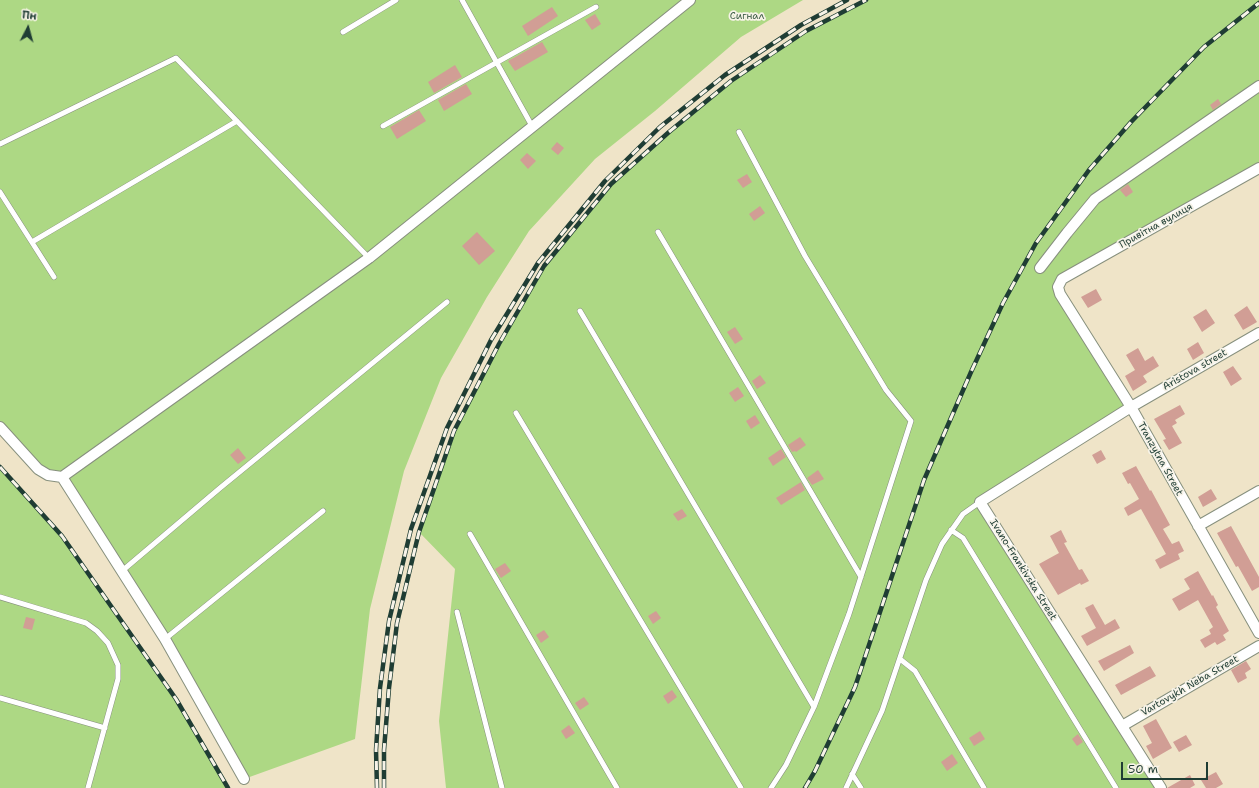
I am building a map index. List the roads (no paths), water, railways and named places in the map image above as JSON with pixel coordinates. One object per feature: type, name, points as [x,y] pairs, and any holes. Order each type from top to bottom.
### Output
[{"type":"street","points":[[62,477],[369,258],[690,0]]},
{"type":"street","points":[[1040,268],[1095,198],[1259,86]]},
{"type":"street","name":"Привітна вулиця","points":[[1058,287],[1062,279],[1259,168]]},
{"type":"street","name":"Tranzytna Street","points":[[1058,287],[1060,294],[1131,407],[1259,633]]},
{"type":"street","name":"Aristova street","points":[[1131,407],[1259,333]]},
{"type":"street","points":[[980,502],[1131,407]]},
{"type":"street","points":[[0,427],[38,469],[48,474],[62,477],[165,639],[244,779]]},
{"type":"street","points":[[1198,526],[1259,491]]},
{"type":"street","name":"Ivano-Frankivska Street","points":[[980,502],[1161,788]]},
{"type":"street","name":"Vartovykh Neba Street","points":[[1122,726],[1259,646]]},
{"type":"lane","points":[[343,32],[396,0]]},
{"type":"lane","points":[[462,0],[532,126]]},
{"type":"lane","points":[[383,126],[596,6]]},
{"type":"lane","points":[[0,144],[176,58],[369,258]]},
{"type":"lane","points":[[32,242],[237,121]]},
{"type":"lane","points":[[739,132],[805,256],[886,390],[911,421],[861,577],[814,707],[786,765],[771,788]]},
{"type":"lane","points":[[0,192],[54,277]]},
{"type":"lane","points":[[658,232],[861,577]]},
{"type":"lane","points":[[122,570],[447,302]]},
{"type":"lane","points":[[580,311],[814,707]]},
{"type":"lane","points":[[516,413],[741,788]]},
{"type":"lane","points":[[846,788],[882,711],[926,580],[942,544],[963,514],[980,502]]},
{"type":"lane","points":[[165,639],[323,511]]},
{"type":"lane","points":[[951,530],[964,538],[1116,788]]},
{"type":"lane","points":[[470,534],[617,788]]},
{"type":"lane","points":[[0,597],[86,623],[108,643],[118,665],[118,679],[88,788]]},
{"type":"lane","points":[[457,612],[502,788]]},
{"type":"lane","points":[[900,659],[915,671],[984,788]]},
{"type":"lane","points":[[0,698],[105,728]]},
{"type":"lane","points":[[852,774],[860,788]]},
{"type":"railway","points":[[377,788],[376,750],[380,688],[389,621],[411,529],[447,428],[491,340],[538,263],[605,181],[660,127],[725,75],[801,25],[847,0]]},
{"type":"railway","points":[[384,788],[384,750],[389,688],[397,623],[419,532],[454,431],[499,344],[544,266],[611,184],[669,132],[731,81],[806,31],[866,0]]},
{"type":"railway","points":[[805,788],[815,771],[855,687],[924,480],[1003,303],[1036,243],[1089,170],[1131,122],[1204,47],[1259,3]]},
{"type":"railway","points":[[0,467],[62,536],[176,699],[228,788]]},
{"type":"park label","name":"Сигнал","points":[[747,16]]}]
